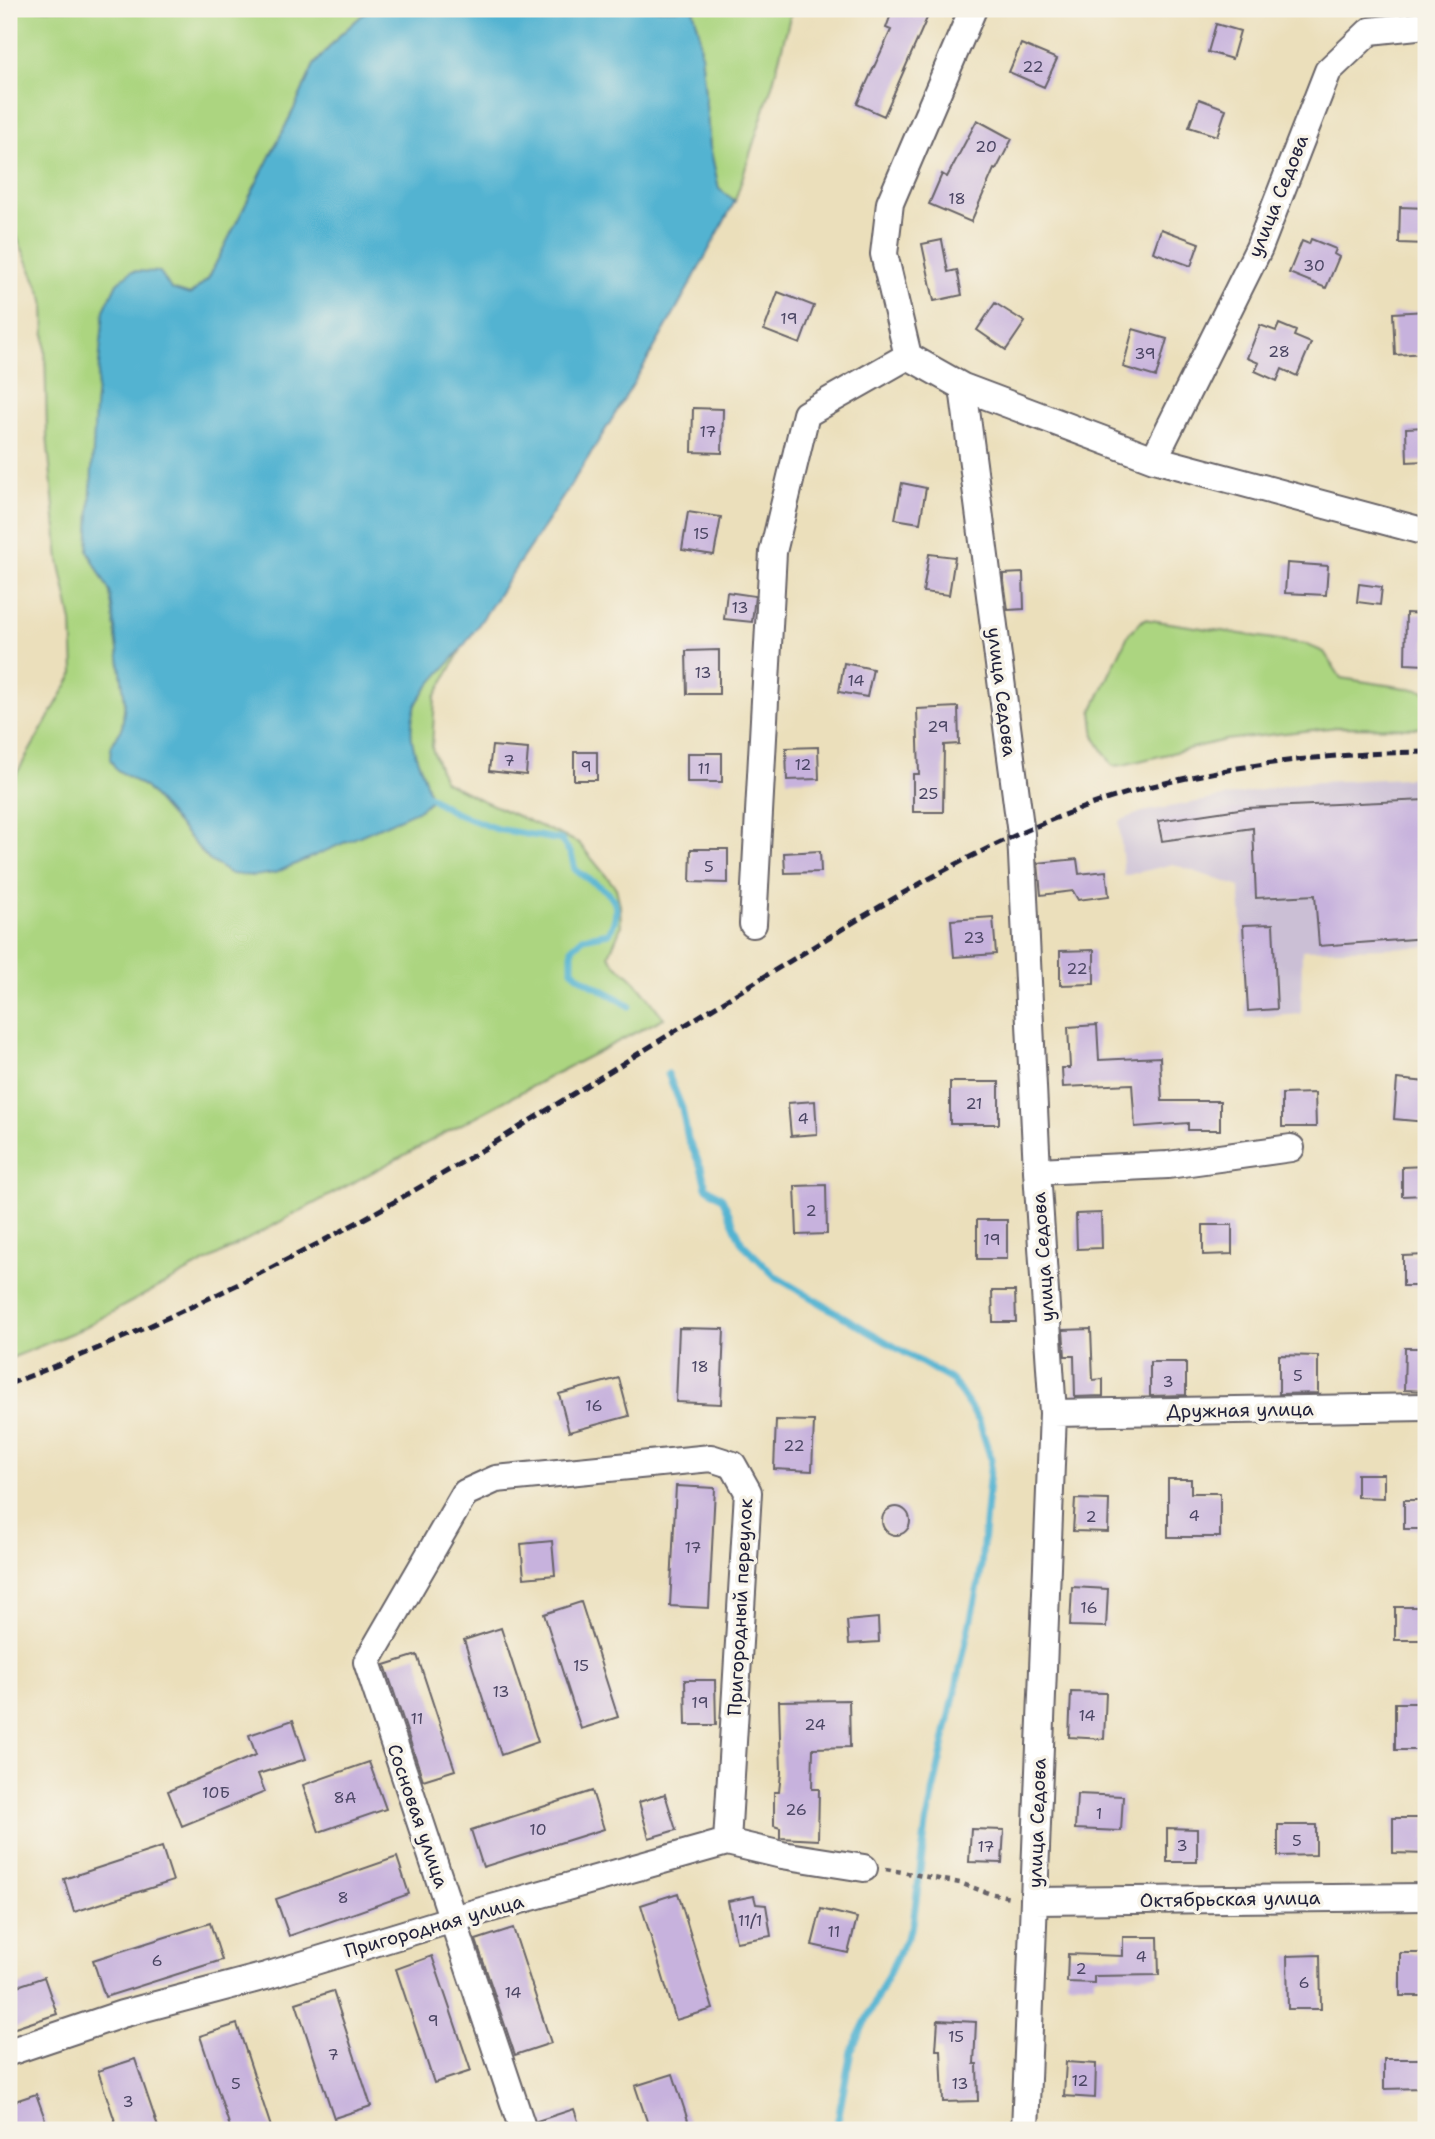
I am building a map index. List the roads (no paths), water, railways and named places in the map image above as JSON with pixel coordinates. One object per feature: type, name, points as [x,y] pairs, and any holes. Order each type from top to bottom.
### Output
[{"type":"street","points":[[973,9],[890,203],[884,254],[908,356],[963,387],[1154,459],[1426,532]]},
{"type":"street","name":"улица Седова","points":[[1154,459],[1259,247],[1328,71],[1370,31],[1426,26]]},
{"type":"street","points":[[753,924],[773,552],[806,414],[908,356]]},
{"type":"street","name":"улица Седова","points":[[963,387],[1021,834],[1037,1171],[1053,1412],[1025,2130]]},
{"type":"street","points":[[1037,1171],[1168,1165],[1291,1148]]},
{"type":"street","name":"Дружная улица","points":[[1053,1412],[1426,1407]]},
{"type":"street","name":"Пригородный переулок","points":[[366,1662],[465,1493],[496,1479],[510,1477],[711,1458],[733,1465],[748,1492],[727,1842]]},
{"type":"street","name":"Сосновая улица","points":[[366,1662],[523,2130]]},
{"type":"street","name":"Пригородная улица","points":[[9,2052],[122,2014],[266,1976],[453,1919],[727,1842],[782,1855],[872,1868]]},
{"type":"street","name":"Октябрьская улица","points":[[1034,1901],[1426,1897]]},
{"type":"water","points":[[369,9],[693,9],[699,31],[710,147],[719,189],[735,201],[660,339],[579,473],[470,637],[419,699],[412,721],[413,746],[428,789],[429,802],[417,811],[275,873],[254,876],[231,874],[209,860],[146,788],[116,769],[110,759],[111,746],[122,729],[125,701],[110,592],[88,551],[95,408],[104,310],[117,283],[132,271],[160,272],[171,289],[190,295],[208,279],[314,65],[339,36]]},
{"type":"waterway","points":[[422,792],[455,813],[497,829],[561,840],[571,854],[575,869],[608,893],[616,909],[609,933],[583,938],[572,948],[572,970],[629,1006]]},
{"type":"waterway","points":[[668,1074],[682,1108],[688,1139],[701,1167],[706,1187],[722,1198],[742,1243],[776,1277],[953,1381],[979,1421],[991,1459],[980,1577],[926,1825],[913,1924],[851,2051],[836,2130]]},
{"type":"railway","points":[[9,1384],[194,1306],[373,1214],[886,903],[1012,837],[1100,802],[1214,772],[1284,761],[1426,752]]}]
